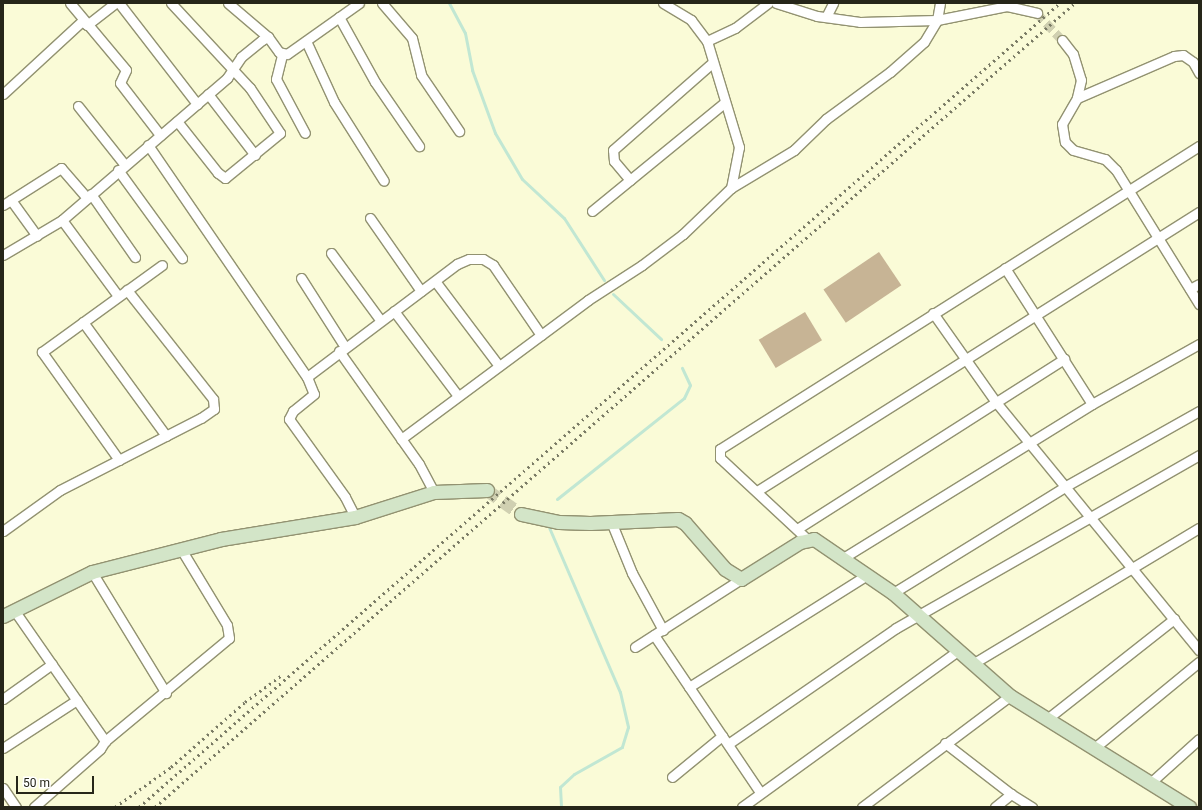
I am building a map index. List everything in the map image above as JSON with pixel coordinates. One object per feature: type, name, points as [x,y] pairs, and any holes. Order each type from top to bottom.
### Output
[{"type":"street","points":[[70,3],[126,70],[120,83],[160,135]]},
{"type":"street","points":[[88,25],[115,3]]},
{"type":"street","points":[[119,3],[197,104]]},
{"type":"street","points":[[170,3],[250,88],[279,128],[277,138],[229,177],[221,177],[177,120]]},
{"type":"street","points":[[228,3],[268,37],[282,55]]},
{"type":"street","points":[[305,133],[276,79],[275,73],[282,55],[359,3]]},
{"type":"street","points":[[382,3],[412,38],[421,75],[459,131]]},
{"type":"street","points":[[663,3],[691,20],[706,41],[724,103],[739,147],[731,188]]},
{"type":"street","points":[[706,41],[735,28],[768,3]]},
{"type":"street","points":[[776,3],[826,17],[885,23],[937,20],[1007,4],[1037,13]]},
{"type":"street","points":[[826,17],[833,3]]},
{"type":"street","points":[[401,439],[541,335],[654,256],[731,188],[794,150],[826,119],[905,59],[924,42],[937,20],[940,3]]},
{"type":"street","points":[[339,17],[375,82],[419,146]]},
{"type":"street","points":[[3,94],[82,21],[88,25]]},
{"type":"street","points":[[3,255],[62,220],[208,94],[232,70],[241,57],[268,37]]},
{"type":"street","points":[[306,40],[334,102],[384,181]]},
{"type":"street","points":[[1062,40],[1078,67],[1081,80],[1077,98],[1062,124],[1065,142],[1072,150],[1111,164],[1199,304]]},
{"type":"street","points":[[1077,98],[1174,56],[1184,55],[1193,62],[1199,73]]},
{"type":"street","points":[[630,180],[614,161],[613,150],[712,63]]},
{"type":"street","points":[[208,94],[255,155]]},
{"type":"street","points":[[592,211],[724,103]]},
{"type":"street","points":[[78,106],[122,168],[182,258]]},
{"type":"street","points":[[148,146],[307,377],[314,394],[292,411],[290,419],[346,497],[355,517]]},
{"type":"street","points":[[807,539],[720,458],[720,449],[1199,146]]},
{"type":"street","points":[[3,205],[61,168],[89,196],[135,257]]},
{"type":"street","points":[[11,200],[37,236]]},
{"type":"street","points":[[757,491],[1199,212]]},
{"type":"street","points":[[370,218],[421,291]]},
{"type":"street","points":[[62,220],[118,296]]},
{"type":"street","points":[[331,253],[381,321]]},
{"type":"street","points":[[307,377],[342,349],[462,261],[489,261],[541,335]]},
{"type":"street","points":[[119,460],[90,416],[42,355],[45,349],[162,265]]},
{"type":"street","points":[[1005,268],[1036,314],[1092,404]]},
{"type":"street","points":[[301,278],[342,349],[434,492]]},
{"type":"street","points":[[435,281],[499,366]]},
{"type":"street","points":[[1190,289],[1199,284]]},
{"type":"street","points":[[3,531],[60,490],[211,413],[214,403],[127,290]]},
{"type":"street","points":[[394,311],[458,396]]},
{"type":"street","points":[[933,313],[995,401],[1029,444],[1066,486],[1174,619],[1198,646]]},
{"type":"street","points":[[83,322],[166,436]]},
{"type":"street","points":[[844,558],[1092,404],[1199,344]]},
{"type":"street","points":[[796,529],[1064,358]]},
{"type":"street","points":[[893,593],[1066,486],[1199,411]]},
{"type":"street","points":[[672,777],[725,740],[877,640],[1090,516],[1199,455]]},
{"type":"street","points":[[105,741],[52,664],[8,613],[92,572],[181,549],[303,524],[355,517],[434,492],[487,490]]},
{"type":"street","points":[[521,514],[558,522],[612,524],[678,519],[686,523],[725,569],[741,579]]},
{"type":"street","points":[[612,524],[632,573],[663,630]]},
{"type":"street","points":[[974,663],[1199,528]]},
{"type":"street","points":[[635,647],[741,579],[807,539],[814,539],[844,558],[893,593],[1010,696],[1185,806]]},
{"type":"street","points":[[34,807],[100,749],[105,741],[166,693],[229,638],[227,625],[181,549]]},
{"type":"street","points":[[92,572],[166,693]]},
{"type":"street","points":[[689,687],[867,575]]},
{"type":"street","points":[[1047,719],[1174,619]]},
{"type":"street","points":[[654,635],[760,792]]},
{"type":"street","points":[[742,807],[760,792],[959,650]]},
{"type":"street","points":[[1093,749],[1199,662]]},
{"type":"street","points":[[3,699],[52,664]]},
{"type":"street","points":[[862,807],[945,743],[1010,696]]},
{"type":"street","points":[[3,748],[77,700]]},
{"type":"street","points":[[1149,784],[1199,739]]},
{"type":"street","points":[[945,743],[1011,794],[1032,807]]},
{"type":"street","points":[[3,788],[16,807]]},
{"type":"street","points":[[995,807],[1011,794]]},
{"type":"building","points":[[879,252],[901,285],[846,323],[823,289]]},
{"type":"building","points":[[805,312],[822,340],[776,368],[759,340]]},
{"type":"waterway","points":[[449,3],[465,33],[472,70],[495,133],[522,179],[564,218],[604,280]]},
{"type":"waterway","points":[[613,294],[661,339]]},
{"type":"waterway","points":[[557,499],[684,398],[690,385],[682,368]]},
{"type":"waterway","points":[[548,525],[620,692],[628,727],[622,747],[574,774],[560,787],[561,807]]},
{"type":"tunnel","points":[[1037,13],[1062,40]]},
{"type":"tunnel","points":[[487,490],[521,514]]},
{"type":"railway","points":[[139,807],[1060,3]]},
{"type":"railway","points":[[155,807],[1075,3]]},
{"type":"railway","points":[[115,807],[171,767],[245,702],[282,675]]}]
